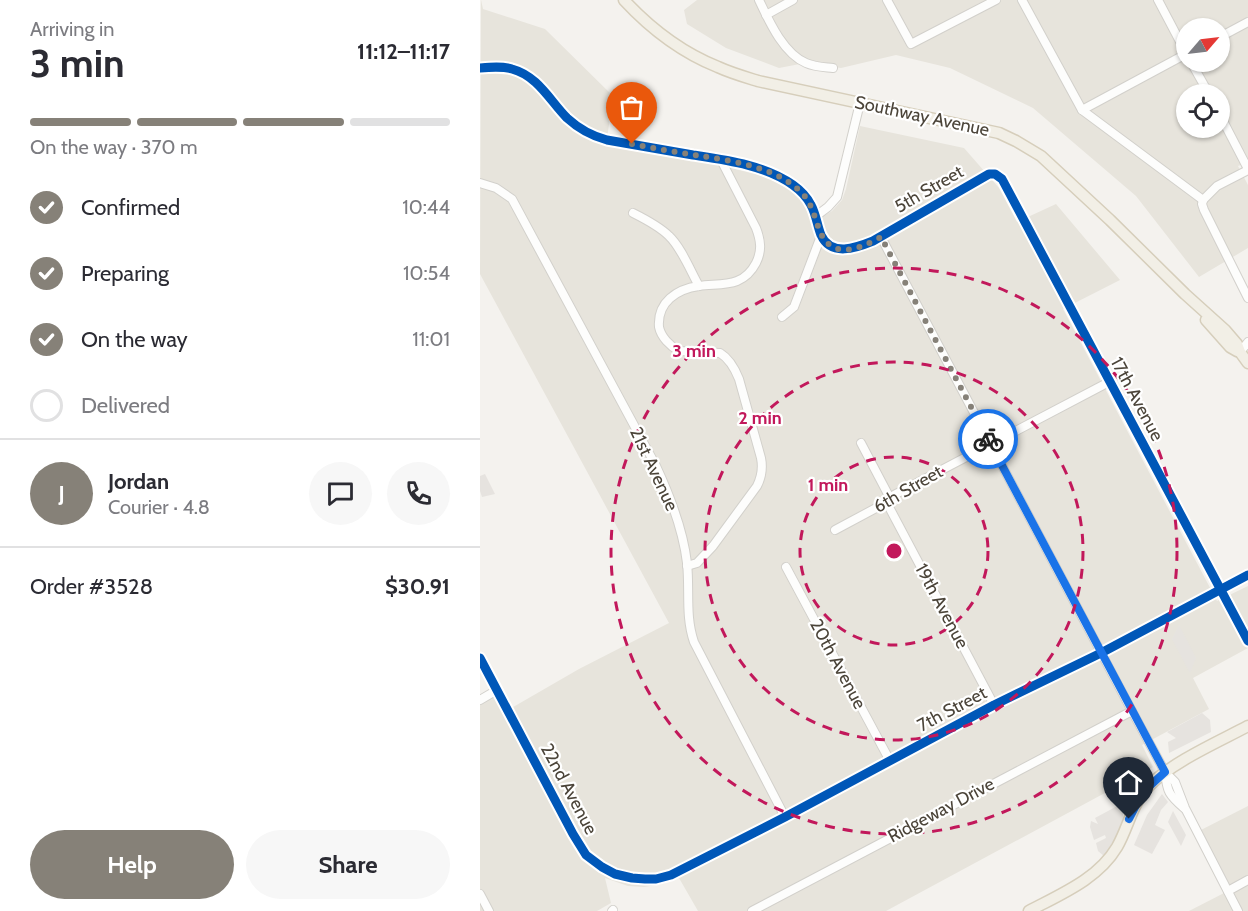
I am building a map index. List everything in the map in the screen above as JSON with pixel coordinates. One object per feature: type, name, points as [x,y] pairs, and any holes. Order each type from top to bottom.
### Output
[{"type":"main road","name":"Southway Avenue","points":[[624,0],[669,40],[717,67],[758,81],[999,133],[1016,141],[1041,156],[1110,220],[1185,294],[1223,339],[1240,352],[1248,363]]},
{"type":"main road","points":[[1029,911],[1082,883],[1105,863],[1118,846],[1140,798],[1148,787],[1165,772],[1248,726]]},
{"type":"street","points":[[759,0],[787,48],[796,57],[817,67],[833,68]]},
{"type":"street","points":[[766,15],[793,0]]},
{"type":"street","points":[[888,0],[911,44],[996,0]]},
{"type":"street","points":[[1022,0],[1082,110],[1203,200]]},
{"type":"street","points":[[1158,0],[1176,35]]},
{"type":"street","points":[[1230,32],[1248,22]]},
{"type":"street","points":[[1082,110],[1176,59]]},
{"type":"street","points":[[480,68],[503,67],[524,73],[565,116],[593,136],[761,169],[792,184],[812,205],[821,236],[794,307],[783,317]]},
{"type":"street","points":[[816,216],[837,197],[860,103]]},
{"type":"street","points":[[1230,134],[1248,169],[1217,186],[1202,204],[1248,298]]},
{"type":"street","points":[[687,566],[697,562],[713,546],[757,486],[763,466],[734,368],[720,352],[679,351],[673,348],[661,334],[659,325],[660,315],[667,299],[699,286],[738,281],[750,273],[760,253],[760,237],[721,160]]},
{"type":"street","name":"5th Street","points":[[821,236],[827,244],[840,250],[863,245],[881,237],[988,174],[995,174]]},
{"type":"street","name":"17th Avenue","points":[[995,174],[1002,179],[1248,641]]},
{"type":"street","name":"21st Avenue","points":[[480,183],[496,188],[512,199],[656,466],[675,512],[687,566],[689,620],[694,642],[785,817]]},
{"type":"street","points":[[633,213],[669,235],[699,286]]},
{"type":"street","points":[[881,237],[1165,772],[1167,788],[1173,799],[1185,808],[1238,911]]},
{"type":"street","points":[[1240,352],[1248,342]]},
{"type":"street","name":"6th Street","points":[[836,530],[891,500],[894,495],[1109,382]]},
{"type":"street","name":"19th Avenue","points":[[861,444],[891,500],[889,507],[994,705]]},
{"type":"street","name":"20th Avenue","points":[[786,567],[890,760]]},
{"type":"street","name":"7th Street","points":[[672,875],[994,705],[1101,653],[1248,575]]},
{"type":"street","name":"22nd Avenue","points":[[480,658],[586,855],[615,874],[632,878],[656,879],[672,875]]},
{"type":"street","points":[[480,700],[497,690]]},
{"type":"street","name":"Ridgeway Drive","points":[[752,911],[1132,711]]},
{"type":"street","points":[[1228,891],[1248,880]]},
{"type":"street","points":[[480,894],[489,911]]},
{"type":"shaded area","points":[[481,0],[483,9],[545,29],[613,96],[606,146],[719,165],[770,179],[789,189],[802,201],[812,223],[832,211],[842,200],[860,126],[964,148],[999,188],[1017,222],[1056,204],[1120,280],[1063,309],[1217,601],[1248,586],[1248,648],[1193,678],[1209,709],[1142,745],[1153,767],[886,911],[698,911],[679,878],[644,887],[628,886],[605,878],[611,903],[597,911],[480,911],[480,700],[497,690],[508,710],[579,669],[669,623],[480,274]]},
{"type":"shaded area","points":[[697,0],[1248,0],[1248,162],[1238,166],[1248,185],[1248,248],[1199,277],[1136,196],[1033,108],[950,68],[896,55],[841,68],[805,63],[779,68],[726,48],[687,24],[684,10]]},
{"type":"shaded area","points":[[485,474],[495,494],[482,497],[480,476]]},
{"type":"shaded area","points":[[1179,625],[1196,658],[1190,673],[1172,639]]},
{"type":"shaded area","points":[[1202,713],[1210,720],[1211,732],[1169,753],[1168,742],[1176,738],[1167,732]]},
{"type":"shaded area","points":[[1162,794],[1168,802],[1161,810],[1155,825],[1165,830],[1152,854],[1134,845],[1147,815]]},
{"type":"shaded area","points":[[1123,805],[1123,818],[1125,818],[1120,831],[1104,856],[1098,851],[1096,843],[1106,838],[1105,835],[1094,840],[1090,827],[1091,821],[1098,824],[1095,818]]},
{"type":"shaded area","points":[[1248,806],[1248,911],[1189,911],[1228,891],[1197,832]]},
{"type":"shaded area","points":[[1173,811],[1186,835],[1181,846],[1168,822]]},
{"type":"cycle path","points":[[480,68],[504,67],[521,72],[536,83],[572,122],[596,136],[607,140],[732,161],[782,178],[805,196],[813,208],[825,242],[837,248],[852,248],[873,241],[989,174],[995,174],[1002,179],[1248,641]]},
{"type":"cycle path","points":[[480,658],[586,855],[615,874],[632,878],[656,879],[671,875],[785,817],[994,705],[1101,653],[1248,575]]},
{"type":"way so far","points":[[632,144],[721,160],[773,173],[792,184],[806,197],[812,205],[821,236],[827,244],[834,248],[847,249],[881,237],[988,439]]},
{"type":"route","points":[[988,439],[1165,772],[1143,792],[1129,819]]}]
